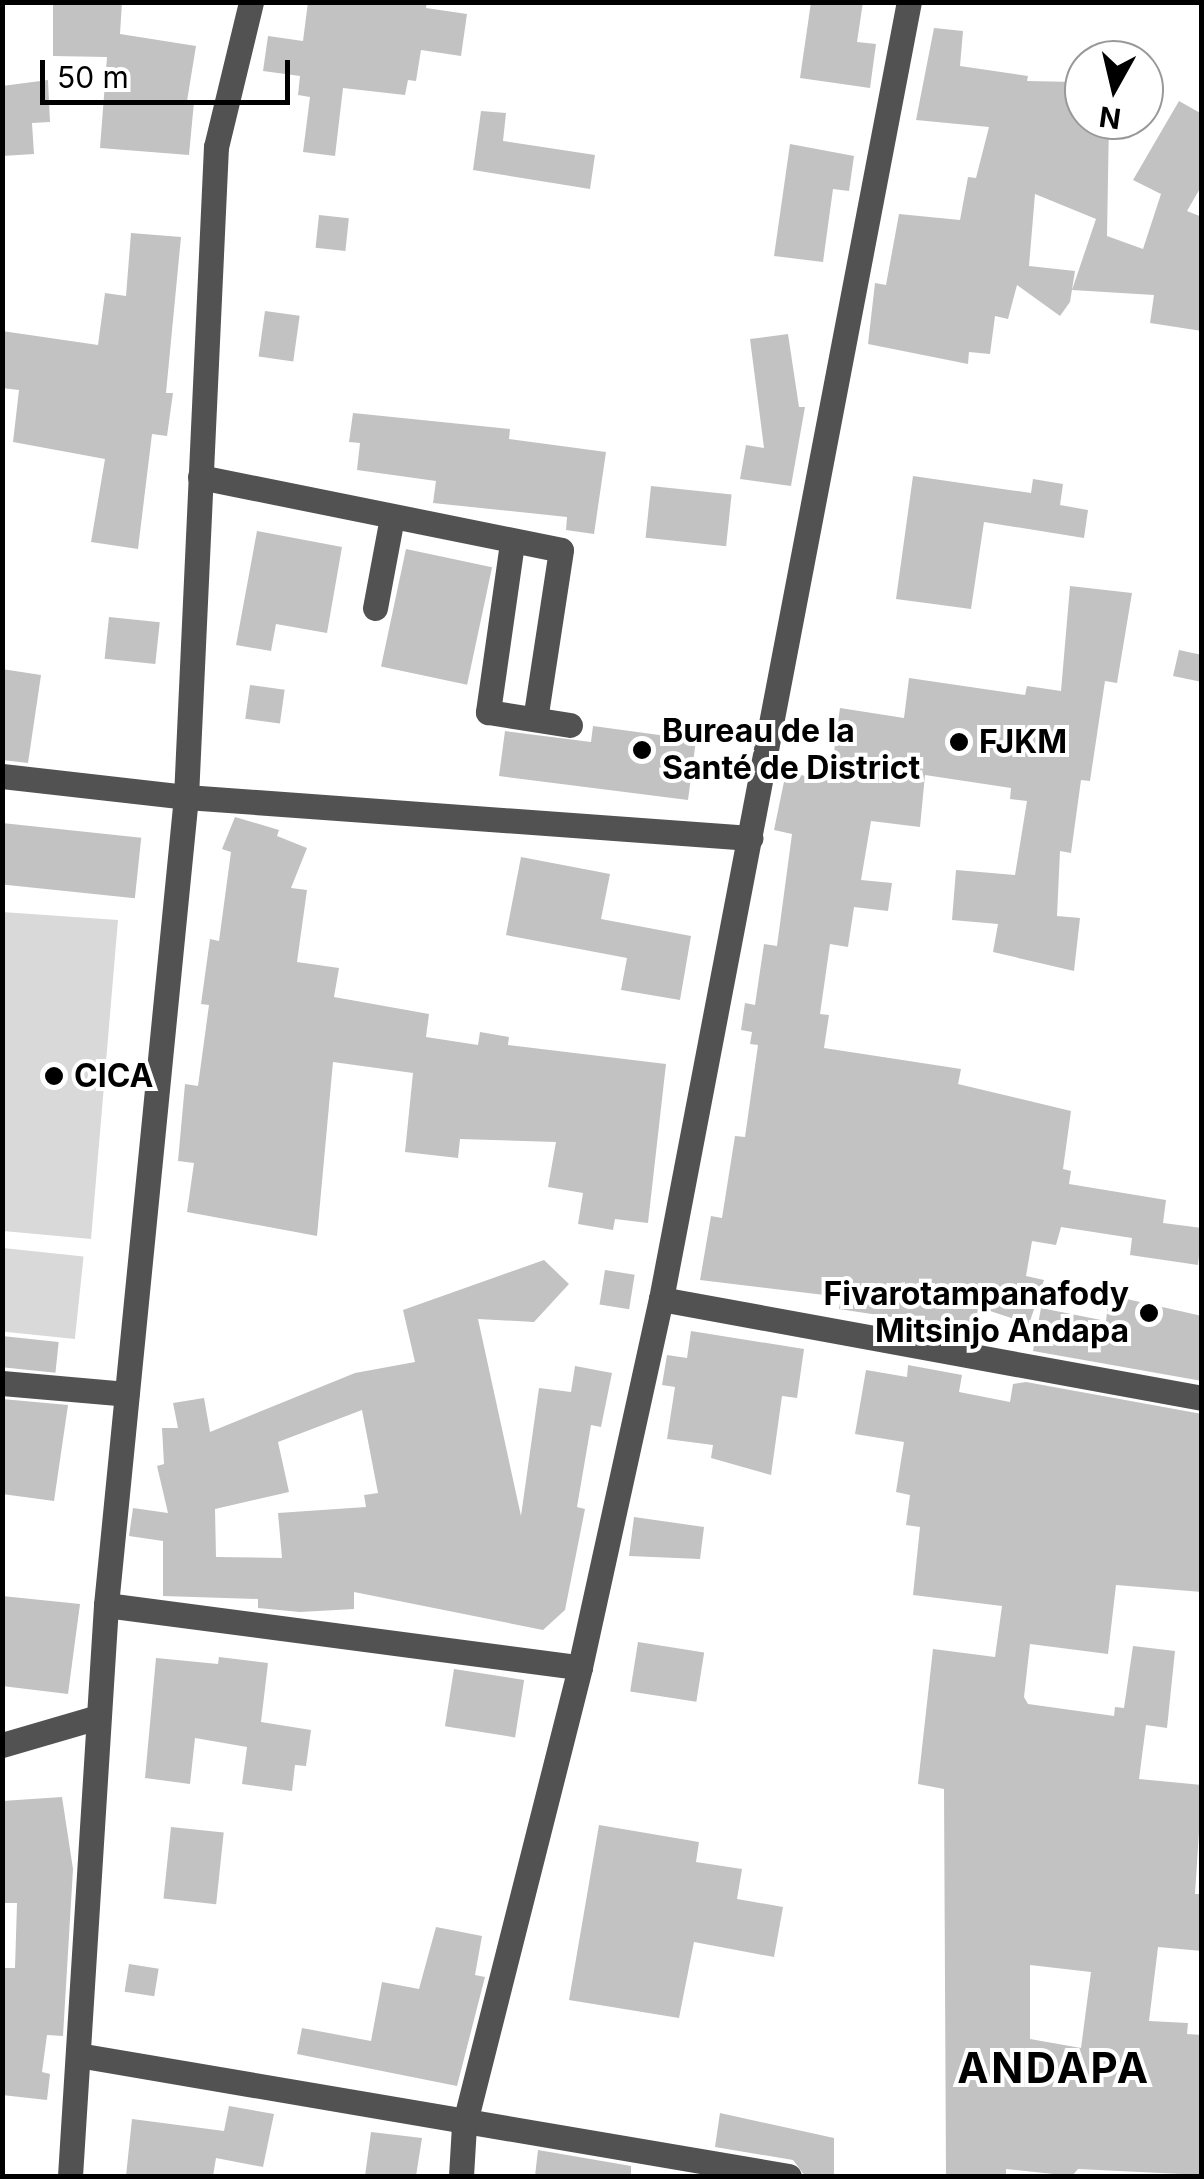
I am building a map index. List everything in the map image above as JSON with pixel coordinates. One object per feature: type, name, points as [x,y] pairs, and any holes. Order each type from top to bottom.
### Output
[{"type":"street","points":[[70,2176],[106,1605],[186,797],[216,147],[251,2]]},
{"type":"street","points":[[461,2176],[464,2126],[580,1667],[661,1299],[909,2]]},
{"type":"street","points":[[200,478],[561,550],[535,719]]},
{"type":"street","points":[[375,608],[392,517]]},
{"type":"street","points":[[512,542],[488,712],[570,725]]},
{"type":"street","points":[[2,776],[186,797],[751,838]]},
{"type":"street","points":[[661,1299],[1202,1398]]},
{"type":"street","points":[[2,1383],[127,1394]]},
{"type":"street","points":[[106,1605],[580,1667]]},
{"type":"street","points":[[2,1745],[98,1717]]},
{"type":"street","points":[[78,2055],[464,2126],[789,2176]]},
{"type":"shaded area","name":"CICA","points":[[2,912],[118,920],[91,1239],[3,1231]]},
{"type":"shaded area","points":[[3,1248],[84,1256],[75,1339],[2,1331]]},
{"type":"building","points":[[53,2],[122,2],[120,34],[196,46],[187,101],[194,102],[189,155],[100,148],[107,57],[53,56]]},
{"type":"building","points":[[308,2],[427,2],[426,8],[467,14],[461,56],[421,50],[416,81],[408,80],[405,95],[343,88],[335,156],[303,152],[310,97],[298,95],[300,76],[263,71],[268,36],[303,41]]},
{"type":"building","points":[[811,2],[863,2],[857,42],[876,44],[870,88],[800,78]]},
{"type":"building","points":[[934,28],[963,31],[960,66],[1028,76],[1027,81],[1064,82],[1064,140],[1109,140],[1107,236],[1143,249],[1161,194],[1133,180],[1156,140],[1164,140],[1164,127],[1179,101],[1202,114],[1202,185],[1187,211],[1202,217],[1202,331],[1150,323],[1154,295],[1072,290],[1096,219],[1035,194],[1029,266],[1075,271],[1070,302],[1060,316],[1017,285],[1008,319],[995,316],[990,354],[969,352],[968,364],[868,344],[875,283],[886,285],[899,214],[960,220],[968,177],[976,178],[989,127],[916,120]]},
{"type":"building","points":[[48,80],[50,122],[32,123],[34,154],[2,156],[2,86]]},
{"type":"building","points":[[481,111],[506,113],[503,141],[595,155],[590,189],[473,170]]},
{"type":"building","points":[[790,144],[854,156],[849,191],[833,189],[823,262],[774,256]]},
{"type":"building","points":[[319,215],[349,218],[345,251],[316,248]]},
{"type":"building","points":[[131,233],[181,237],[166,393],[173,393],[167,436],[152,434],[138,549],[91,542],[105,459],[13,442],[19,390],[2,388],[2,331],[98,345],[105,293],[126,296]]},
{"type":"building","points":[[265,311],[300,316],[293,361],[259,357]]},
{"type":"building","points":[[788,334],[799,407],[805,407],[791,486],[740,479],[746,445],[764,448],[750,339]]},
{"type":"building","points":[[353,413],[510,429],[509,439],[606,452],[594,534],[566,530],[567,517],[433,503],[436,481],[357,470],[360,443],[349,442]]},
{"type":"building","points":[[913,476],[1031,493],[1033,479],[1063,484],[1060,505],[1088,510],[1084,538],[984,522],[971,609],[896,599]]},
{"type":"building","points":[[651,486],[732,494],[726,546],[646,538]]},
{"type":"building","points":[[257,531],[342,547],[327,633],[276,624],[271,651],[236,645]]},
{"type":"building","points":[[406,549],[492,567],[467,685],[381,666]]},
{"type":"building","points":[[1070,586],[1132,593],[1117,683],[1105,681],[1090,781],[1081,780],[1071,853],[1060,851],[1057,916],[1080,918],[1074,971],[993,952],[998,924],[952,920],[956,870],[1015,875],[1027,801],[1010,799],[1011,788],[925,775],[920,827],[871,821],[861,880],[892,883],[888,911],[854,907],[848,947],[830,944],[820,1014],[829,1015],[824,1048],[961,1069],[958,1084],[1071,1111],[1063,1169],[1071,1171],[1069,1184],[1166,1200],[1163,1223],[1202,1228],[1198,1265],[1130,1255],[1132,1238],[1061,1227],[1056,1245],[1032,1241],[1026,1276],[1044,1280],[1029,1324],[978,1307],[976,1324],[930,1323],[839,1309],[841,1297],[700,1280],[711,1216],[722,1218],[735,1136],[745,1137],[758,1045],[750,1044],[752,1032],[741,1030],[745,1003],[755,1005],[764,944],[777,946],[792,834],[774,830],[786,772],[830,781],[840,708],[904,718],[909,678],[1025,695],[1027,686],[1061,691]]},
{"type":"building","points":[[109,617],[160,622],[155,664],[105,659]]},
{"type":"building","points":[[1179,650],[1202,655],[1202,682],[1173,676]]},
{"type":"building","points":[[2,669],[41,675],[28,763],[2,760]]},
{"type":"building","points":[[250,685],[285,690],[280,724],[245,719]]},
{"type":"building","points":[[593,726],[696,740],[688,800],[499,776],[505,731],[591,742]]},
{"type":"building","points":[[235,817],[279,830],[277,836],[307,848],[291,888],[307,890],[297,962],[339,968],[334,997],[429,1014],[426,1037],[478,1045],[480,1032],[509,1037],[508,1045],[666,1064],[648,1223],[615,1219],[613,1230],[578,1224],[583,1193],[548,1187],[556,1142],[460,1139],[458,1158],[405,1152],[413,1073],[333,1062],[317,1236],[187,1212],[194,1163],[178,1161],[185,1084],[198,1086],[209,1005],[201,1004],[210,939],[219,941],[231,852],[222,849]]},
{"type":"building","points":[[2,823],[141,838],[135,898],[2,884]]},
{"type":"building","points":[[521,857],[610,874],[601,919],[691,936],[680,1000],[621,990],[627,958],[506,935]]},
{"type":"building","points":[[544,1260],[569,1284],[534,1322],[478,1319],[521,1516],[539,1388],[571,1392],[575,1366],[612,1373],[601,1427],[591,1425],[577,1507],[585,1509],[565,1610],[543,1630],[354,1592],[354,1609],[300,1612],[258,1608],[258,1599],[163,1596],[163,1541],[129,1536],[133,1508],[168,1513],[157,1466],[164,1464],[162,1428],[178,1428],[173,1403],[204,1398],[210,1432],[355,1373],[415,1362],[403,1310]],"holes":[[[362,1410],[378,1493],[364,1495],[366,1507],[278,1513],[282,1558],[216,1557],[215,1509],[289,1492],[278,1442]]]},
{"type":"building","points":[[605,1270],[635,1275],[629,1309],[600,1305]]},
{"type":"building","points":[[1109,1295],[1202,1316],[1202,1381],[1033,1351],[1041,1308],[1106,1321]]},
{"type":"building","points":[[691,1331],[804,1349],[797,1398],[782,1396],[771,1475],[711,1458],[713,1445],[667,1439],[675,1387],[662,1385],[667,1355],[687,1358]]},
{"type":"building","points":[[2,1336],[59,1342],[55,1373],[2,1367]]},
{"type":"building","points":[[908,1365],[962,1375],[959,1392],[1010,1402],[1013,1384],[1026,1382],[1202,1414],[1202,1592],[1116,1585],[1108,1654],[1030,1644],[1024,1697],[1028,1704],[1114,1716],[1115,1707],[1124,1708],[1133,1646],[1175,1651],[1167,1728],[1146,1725],[1139,1779],[1202,1785],[1195,1894],[1202,1894],[1202,1951],[1158,1947],[1149,2021],[1188,2023],[1187,2034],[1202,2035],[1202,2175],[1078,2169],[1072,2176],[1006,2169],[1006,2174],[946,2176],[944,1789],[918,1784],[933,1649],[995,1657],[1002,1606],[913,1595],[920,1527],[906,1525],[910,1495],[896,1492],[904,1442],[855,1434],[866,1370],[907,1377]],"holes":[[[1030,1965],[1091,1972],[1081,2048],[1030,2039]]]},
{"type":"building","points":[[2,1399],[68,1405],[54,1501],[2,1494]]},
{"type":"building","points":[[634,1517],[704,1527],[700,1559],[629,1556]]},
{"type":"building","points":[[2,1596],[80,1604],[68,1694],[2,1686]]},
{"type":"building","points":[[638,1642],[704,1652],[696,1702],[630,1691]]},
{"type":"building","points":[[219,1657],[268,1663],[261,1722],[311,1730],[306,1766],[295,1765],[292,1791],[242,1784],[247,1747],[195,1738],[190,1784],[145,1778],[156,1658],[218,1664]]},
{"type":"building","points":[[454,1669],[524,1680],[515,1737],[445,1726]]},
{"type":"building","points":[[62,1797],[73,1869],[63,2036],[47,2035],[42,2072],[50,2074],[47,2100],[2,2095],[2,1968],[15,1968],[17,1903],[2,1903],[2,1801]]},
{"type":"building","points":[[599,1825],[699,1842],[696,1862],[742,1869],[737,1899],[783,1907],[774,1957],[694,1942],[679,2018],[569,2000]]},
{"type":"building","points":[[171,1827],[224,1833],[216,1904],[163,1899]]},
{"type":"building","points":[[436,1927],[482,1936],[475,1975],[485,1977],[457,2086],[297,2054],[302,2028],[371,2041],[382,1982],[419,1989]]},
{"type":"building","points":[[129,1964],[159,1969],[154,1996],[125,1992]]},
{"type":"building","points":[[229,2106],[274,2114],[263,2167],[216,2158],[213,2176],[126,2176],[132,2119],[224,2131]]},
{"type":"building","points":[[720,2113],[834,2138],[834,2176],[805,2176],[793,2160],[715,2147]]},
{"type":"building","points":[[371,2132],[422,2138],[416,2176],[365,2176]]},
{"type":"building","points":[[538,2150],[631,2166],[631,2176],[535,2176]]},
{"type":"place","name":"FJKM","points":[[959,742]]},
{"type":"place","name":"Bureau de la Santé de District","points":[[642,750]]},
{"type":"place","name":"CICA","points":[[54,1076]]},
{"type":"place","name":"Fivarotampanafody Mitsinjo Andapa","points":[[1149,1313]]},
{"type":"district","name":"ANDAPA","points":[[1054,2068]]}]
